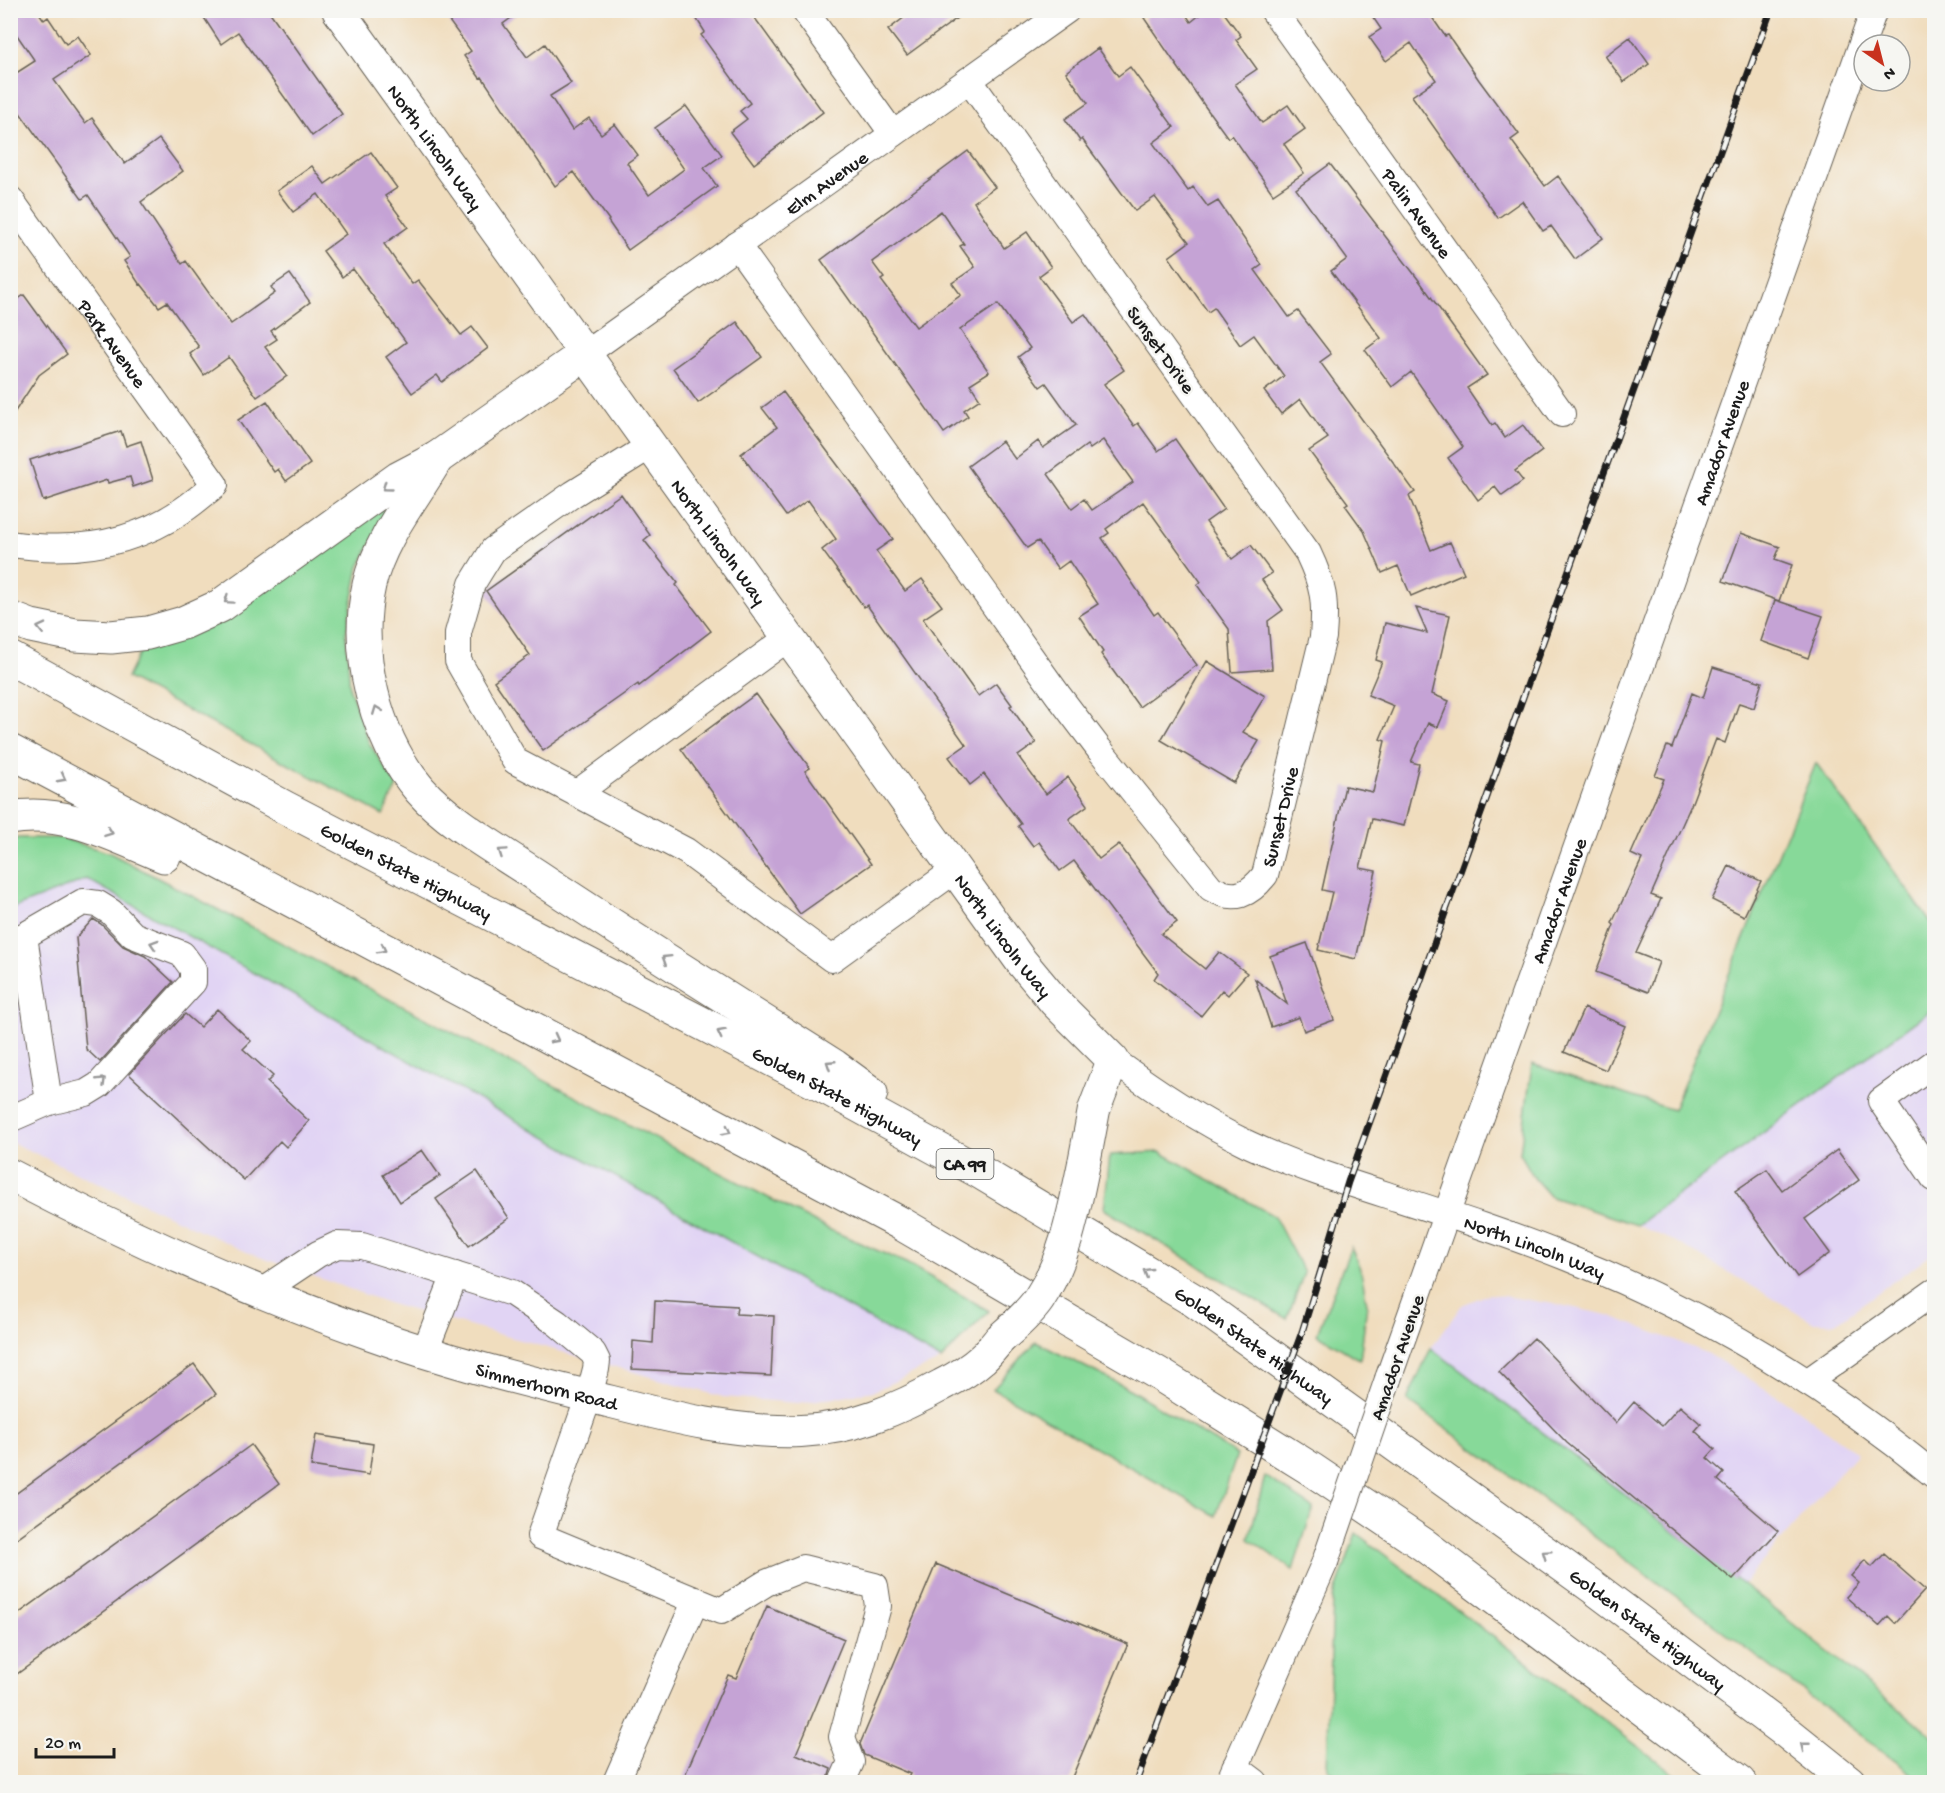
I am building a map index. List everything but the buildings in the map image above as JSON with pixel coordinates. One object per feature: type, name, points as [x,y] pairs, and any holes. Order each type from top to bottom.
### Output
[{"type":"highway","points":[[10,618],[31,626],[75,636],[111,637],[148,633],[183,623],[219,606],[399,478],[437,458],[585,354]]},
{"type":"highway","points":[[437,458],[394,525],[380,554],[369,585],[366,616],[366,653],[372,697],[399,761],[420,790],[458,823],[590,912],[834,1066],[980,1172]]},
{"type":"highway","name":"Golden State Highway","points":[[10,658],[284,807],[823,1086],[980,1172],[1195,1301],[1593,1587],[1850,1782]]},
{"type":"highway","points":[[10,751],[900,1223],[1159,1374],[1311,1469],[1424,1545],[1740,1782]]},
{"type":"highway","points":[[10,818],[41,816],[91,825],[338,926]]},
{"type":"main road","name":"North Lincoln Way","points":[[338,10],[1027,969],[1055,1002],[1113,1060]]},
{"type":"main road","name":"Simmerhorn Road","points":[[10,1175],[180,1258],[373,1335],[509,1377],[647,1411],[740,1429],[805,1431],[852,1423],[898,1408],[954,1378],[981,1360],[1038,1301],[1057,1268],[1071,1226],[1094,1110],[1113,1060]]},
{"type":"street","points":[[804,10],[893,134]]},
{"type":"street","name":"Elm Avenue","points":[[585,354],[1067,10]]},
{"type":"street","name":"Palin Avenue","points":[[1273,10],[1562,414]]},
{"type":"street","name":"Amador Avenue","points":[[1232,1774],[1325,1562],[1446,1214],[1874,10]]},
{"type":"street","name":"Sunset Drive","points":[[737,245],[1099,749],[1211,888],[1221,894],[1238,896],[1254,890],[1265,875],[1323,637],[1325,605],[1319,575],[1308,553],[969,80]]},
{"type":"street","name":"Park Avenue","points":[[10,199],[215,485],[182,511],[147,530],[109,543],[77,548],[45,549],[10,544]]},
{"type":"street","points":[[650,446],[573,494],[493,550],[472,584],[458,633],[459,661],[515,761],[686,850],[832,958],[955,870]]},
{"type":"street","points":[[577,793],[788,638]]},
{"type":"street","points":[[10,1119],[49,1102],[86,1093],[99,1085],[193,982],[193,969],[182,954],[133,935],[111,912],[98,904],[83,902],[17,938],[49,1102]]},
{"type":"street","name":"North Lincoln Way","points":[[1113,1060],[1198,1118],[1247,1143],[1297,1165],[1562,1255],[1627,1282],[1712,1324],[1852,1412],[1935,1475]]},
{"type":"street","points":[[1935,1063],[1881,1101],[1935,1178]]},
{"type":"street","points":[[261,1292],[318,1254],[337,1245],[362,1246],[512,1293],[557,1323],[593,1353],[597,1361],[589,1396],[540,1536],[721,1611],[766,1583],[803,1568],[875,1586],[878,1606],[842,1737],[851,1762],[842,1782]]},
{"type":"street","points":[[425,1351],[454,1275]]},
{"type":"street","points":[[1807,1382],[1935,1292]]},
{"type":"street","points":[[616,1782],[696,1600]]},
{"type":"street","points":[[1232,1774],[1255,1782]]},
{"type":"shaded area","points":[[86,879],[941,1360],[874,1391],[798,1403],[723,1397],[394,1305],[249,1253],[11,1142],[10,909]]},
{"type":"shaded area","points":[[1934,1008],[1934,1252],[1836,1323],[1814,1322],[1678,1243],[1637,1225]]},
{"type":"shaded area","points":[[1489,1294],[1608,1315],[1707,1353],[1793,1406],[1857,1453],[1743,1584],[1431,1348],[1462,1305]]},
{"type":"green space","points":[[394,500],[359,567],[346,633],[350,690],[369,743],[397,786],[383,815],[127,678],[141,650],[176,641]]},
{"type":"green space","points":[[1816,763],[1934,927],[1934,1008],[1637,1225],[1551,1197],[1535,1179],[1520,1153],[1532,1064],[1673,1110]]},
{"type":"green space","points":[[18,838],[61,838],[110,853],[828,1229],[906,1263],[989,1311],[941,1360],[87,879],[11,909],[11,841]]},
{"type":"green space","points":[[1160,1152],[1274,1216],[1304,1273],[1287,1319],[1104,1209],[1110,1155]]},
{"type":"green space","points":[[1351,1247],[1361,1271],[1367,1304],[1360,1360],[1317,1334]]},
{"type":"green space","points":[[1036,1342],[1131,1390],[1237,1455],[1216,1516],[993,1389]]},
{"type":"green space","points":[[1431,1348],[1743,1584],[1933,1736],[1934,1782],[1923,1782],[1707,1619],[1407,1400]]},
{"type":"green space","points":[[1265,1476],[1313,1508],[1293,1570],[1249,1539]]},
{"type":"green space","points":[[1356,1533],[1685,1782],[1344,1782],[1327,1769],[1333,1599]]},
{"type":"railway","points":[[1136,1782],[1302,1332],[1348,1182],[1771,10]]}]
